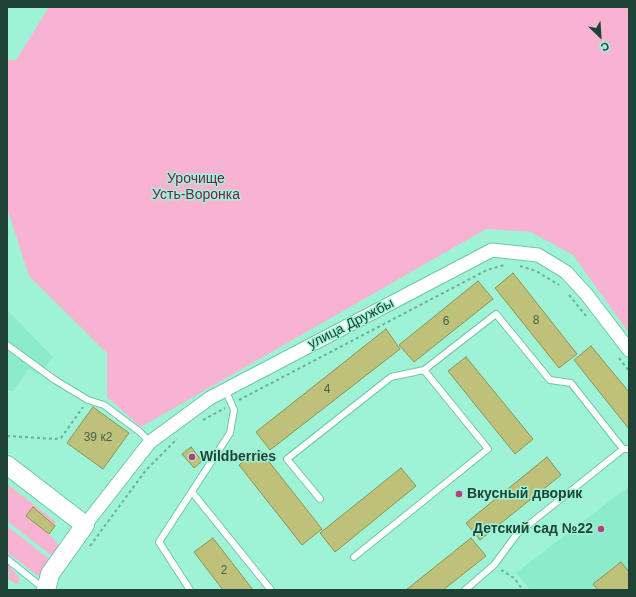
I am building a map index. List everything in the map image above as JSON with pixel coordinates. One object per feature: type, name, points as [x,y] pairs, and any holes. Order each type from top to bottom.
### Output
[{"type":"street","name":"улица Дружбы","points":[[85,525],[150,442],[210,398],[492,250],[538,255],[566,272],[587,295],[629,350]]},
{"type":"street","points":[[7,465],[85,525],[50,574],[46,590]]},
{"type":"lane","points":[[320,499],[287,459],[391,377],[424,370],[496,314],[550,380],[571,383],[626,449],[517,534],[494,565],[465,590]]},
{"type":"lane","points":[[7,345],[55,380],[88,400],[104,405],[140,432],[150,442]]},
{"type":"lane","points":[[354,557],[488,449],[424,370]]},
{"type":"lane","points":[[190,590],[159,542],[230,433],[234,410],[225,389]]},
{"type":"lane","points":[[192,492],[271,590]]},
{"type":"lane","points":[[7,559],[46,590]]},
{"type":"path","points":[[202,420],[487,270],[503,264],[511,265]]},
{"type":"path","points":[[518,266],[536,271],[558,283],[563,288]]},
{"type":"path","points":[[568,294],[591,322]]},
{"type":"path","points":[[615,353],[629,372]]},
{"type":"path","points":[[7,436],[61,438],[88,400]]},
{"type":"path","points":[[87,549],[146,470],[179,437]]},
{"type":"path","points":[[494,565],[514,578],[523,590]]},
{"type":"shaded area","points":[[7,310],[53,357],[40,375],[29,369],[13,391],[9,391],[7,389]]},
{"type":"shaded area","name":"Детский сад №22","points":[[629,486],[629,590],[530,590],[516,573]]},
{"type":"green space","name":"Урочище Усть-Воронка","points":[[49,7],[629,7],[629,333],[573,255],[531,232],[486,229],[141,427],[107,397],[107,353],[29,276],[7,208],[7,60],[16,60]]},
{"type":"green space","points":[[7,484],[55,521],[55,526],[33,508],[26,516],[49,534],[59,545],[60,549],[55,558],[7,521]]},
{"type":"green space","points":[[7,526],[52,561],[41,578],[7,552]]},
{"type":"green space","points":[[7,563],[20,579],[17,585],[7,578],[10,573],[7,570]]},
{"type":"building","points":[[513,273],[577,354],[559,368],[495,288]]},
{"type":"building","points":[[478,281],[493,299],[414,362],[399,345]]},
{"type":"building","points":[[386,329],[400,349],[270,450],[256,432]]},
{"type":"building","points":[[591,346],[629,392],[629,429],[574,360]]},
{"type":"building","points":[[466,357],[533,439],[515,454],[448,371]]},
{"type":"building","points":[[93,407],[129,433],[103,469],[67,443]]},
{"type":"building","points":[[191,447],[202,461],[194,468],[182,454]]},
{"type":"building","points":[[259,449],[322,529],[302,545],[239,465]]},
{"type":"building","points":[[547,457],[561,475],[480,540],[466,523]]},
{"type":"building","points":[[401,468],[416,486],[335,552],[320,533]]},
{"type":"building","points":[[33,507],[55,526],[49,534],[26,516]]},
{"type":"building","points":[[213,538],[253,590],[223,590],[194,552]]},
{"type":"building","points":[[471,538],[486,556],[443,590],[406,590]]},
{"type":"building","points":[[621,562],[629,572],[629,590],[598,590],[593,584]]},
{"type":"place","name":"Wildberries","points":[[192,457]]},
{"type":"place","name":"Вкусный дворик","points":[[459,494]]},
{"type":"place","name":"Детский сад №22","points":[[601,529]]}]
